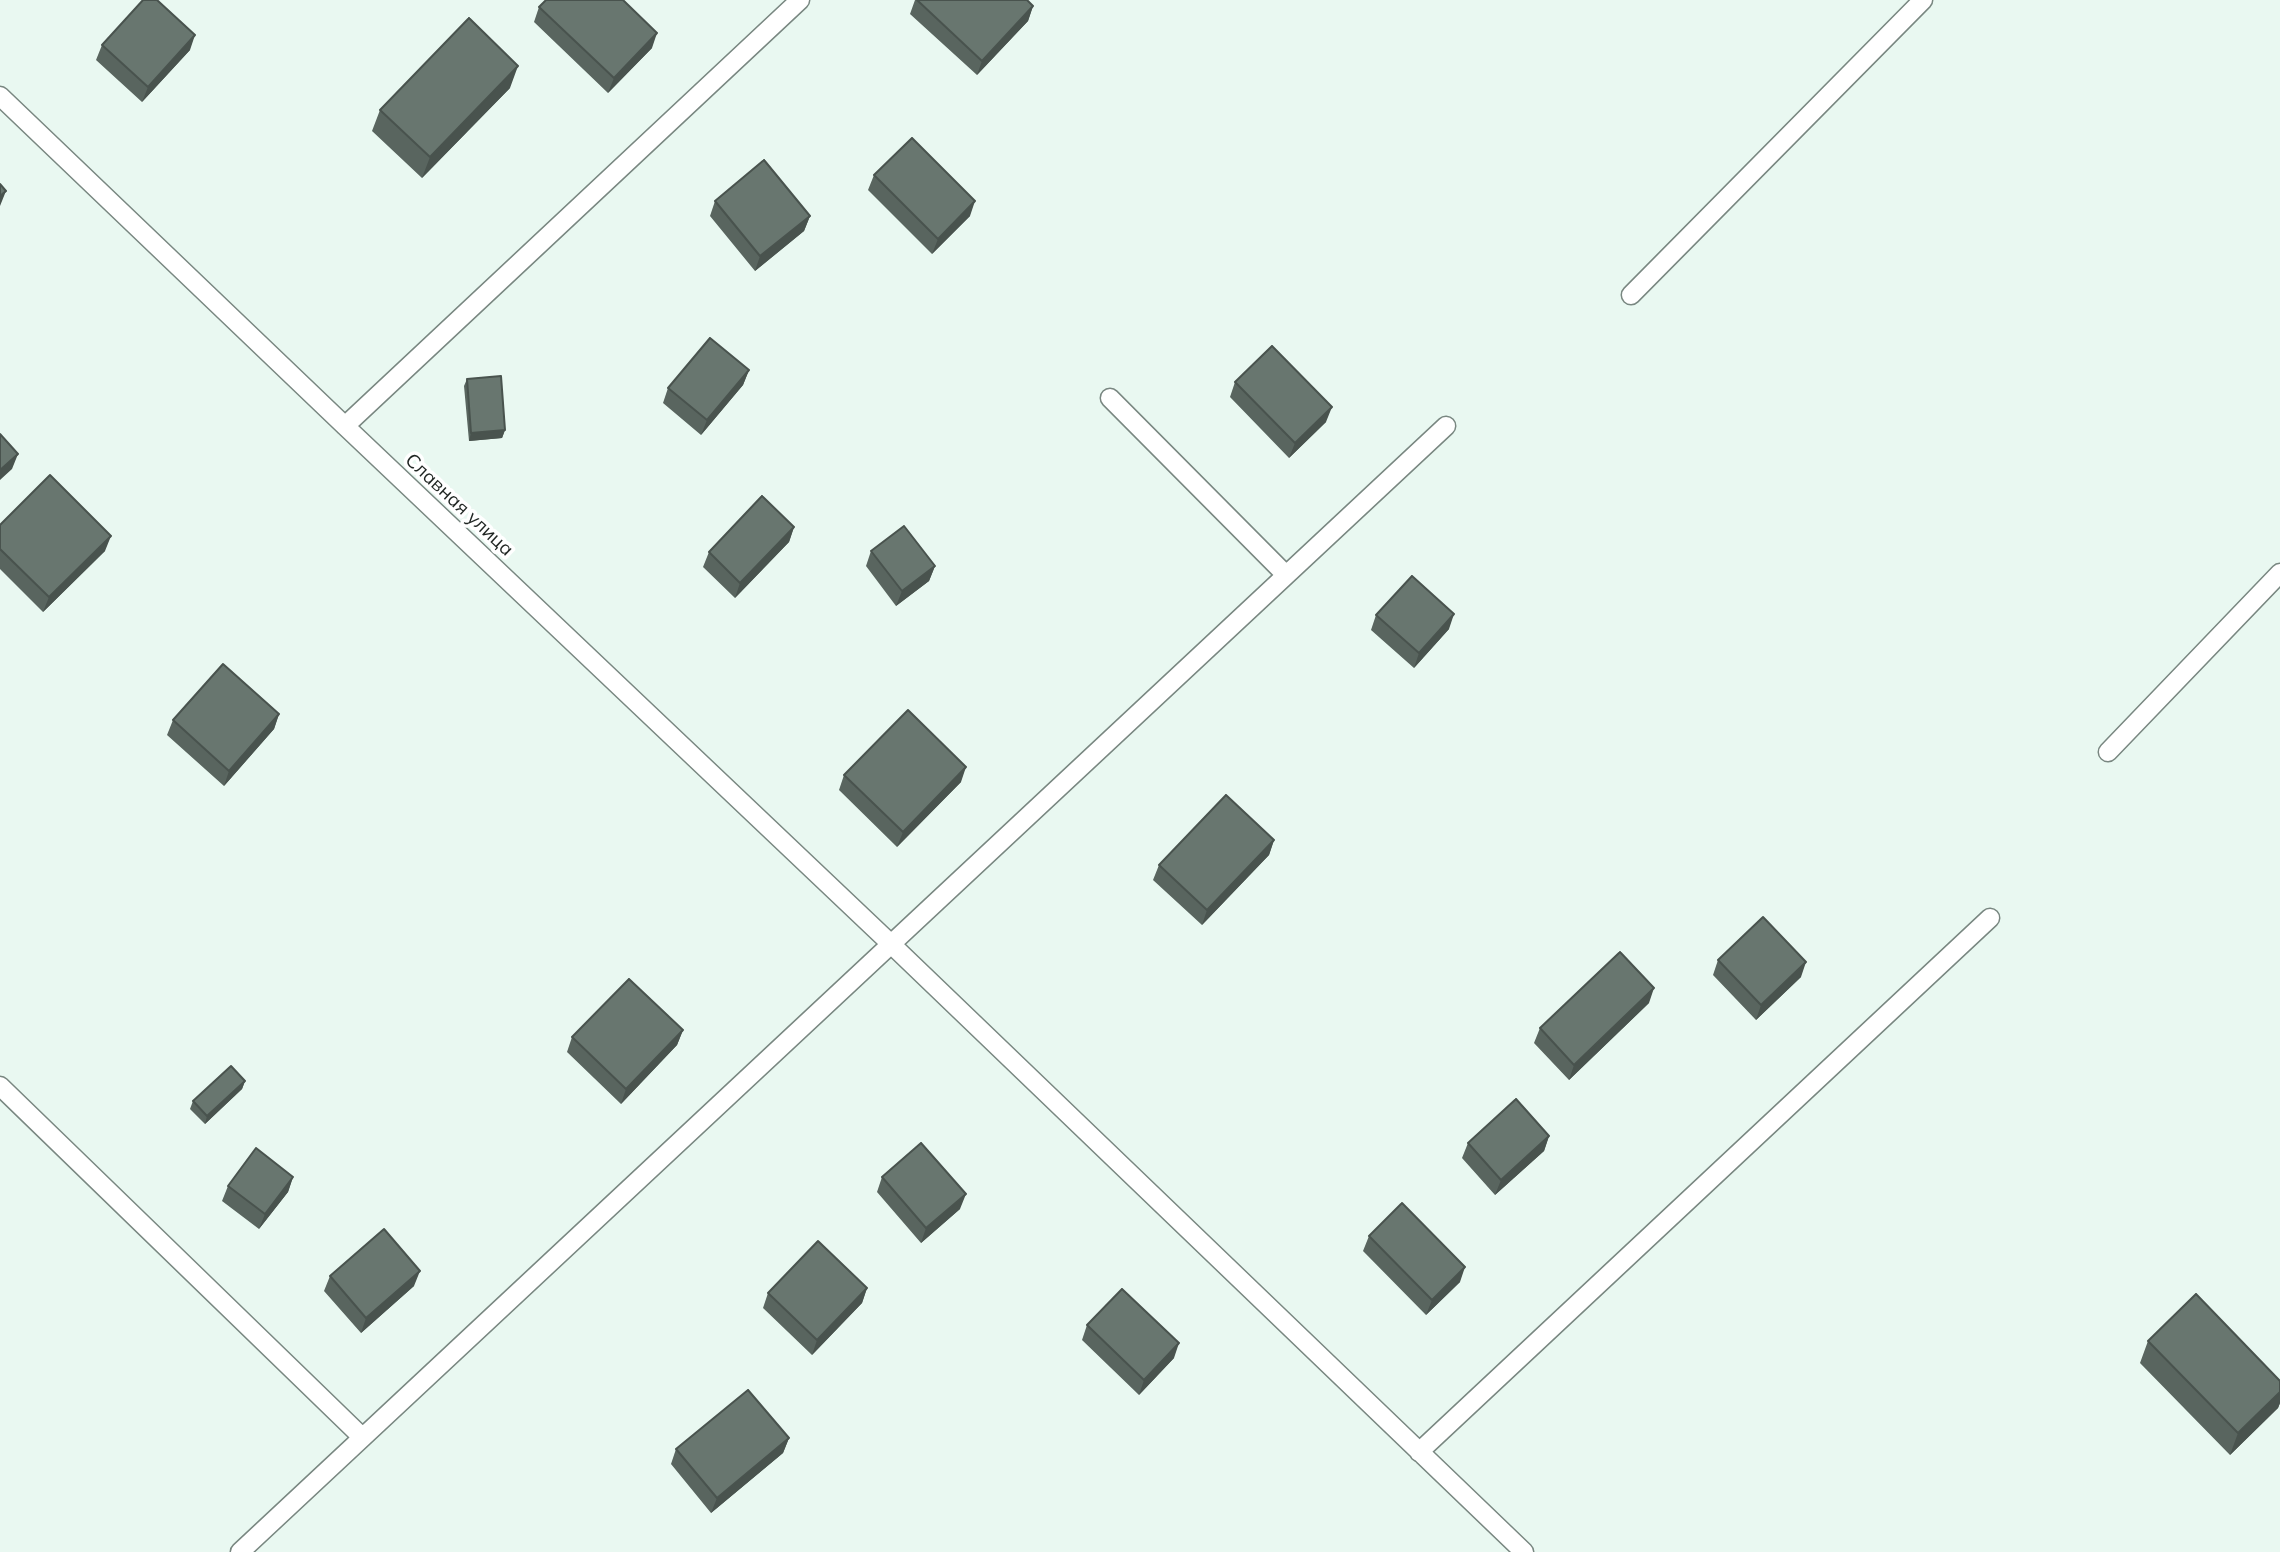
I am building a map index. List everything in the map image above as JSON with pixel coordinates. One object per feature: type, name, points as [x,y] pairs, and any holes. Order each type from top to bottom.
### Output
[{"type":"lane","points":[[345,426],[800,0]]},
{"type":"lane","points":[[1631,295],[1923,0]]},
{"type":"lane","name":"Славная улица","points":[[0,96],[891,944],[1524,1552]]},
{"type":"lane","points":[[1110,398],[1286,575]]},
{"type":"lane","points":[[240,1552],[1446,426]]},
{"type":"lane","points":[[2108,752],[2280,573]]},
{"type":"lane","points":[[1419,1452],[1990,918]]},
{"type":"lane","points":[[0,1086],[362,1437]]},
{"type":"building","points":[[143,0],[157,0],[195,35],[148,87],[102,45]]},
{"type":"building","points":[[546,0],[623,0],[657,33],[614,78],[539,7]]},
{"type":"building","points":[[917,0],[1027,0],[1033,6],[982,61]]},
{"type":"building","points":[[469,18],[518,66],[430,157],[380,110]]},
{"type":"building","points":[[912,138],[975,201],[938,239],[874,175]]},
{"type":"building","points":[[764,160],[810,216],[760,256],[715,201]]},
{"type":"building","points":[[0,184],[6,191],[0,196]]},
{"type":"building","points":[[710,338],[749,370],[707,420],[668,388]]},
{"type":"building","points":[[1272,346],[1332,407],[1295,443],[1235,382]]},
{"type":"building","points":[[501,376],[505,430],[471,433],[467,379]]},
{"type":"building","points":[[0,434],[18,454],[0,470]]},
{"type":"building","points":[[50,475],[111,536],[49,597],[0,549],[0,525]]},
{"type":"building","points":[[762,496],[794,527],[740,583],[709,552]]},
{"type":"building","points":[[904,526],[935,566],[902,591],[871,551]]},
{"type":"building","points":[[1412,576],[1454,614],[1419,653],[1376,615]]},
{"type":"building","points":[[223,664],[279,714],[229,771],[173,720]]},
{"type":"building","points":[[908,710],[966,767],[903,832],[844,775]]},
{"type":"building","points":[[1226,795],[1274,840],[1207,910],[1159,865]]},
{"type":"building","points":[[1763,917],[1806,962],[1761,1005],[1718,960]]},
{"type":"building","points":[[1620,952],[1654,988],[1574,1065],[1540,1028]]},
{"type":"building","points":[[629,979],[683,1030],[626,1089],[572,1037]]},
{"type":"building","points":[[231,1066],[245,1081],[207,1116],[193,1101]]},
{"type":"building","points":[[1516,1099],[1549,1136],[1501,1180],[1468,1143]]},
{"type":"building","points":[[921,1143],[966,1194],[926,1228],[882,1177]]},
{"type":"building","points":[[256,1148],[293,1177],[265,1214],[228,1186]]},
{"type":"building","points":[[1402,1203],[1465,1267],[1432,1300],[1369,1236]]},
{"type":"building","points":[[384,1229],[420,1271],[366,1318],[330,1276]]},
{"type":"building","points":[[818,1241],[867,1288],[817,1340],[768,1293]]},
{"type":"building","points":[[1122,1289],[1179,1343],[1144,1380],[1087,1325]]},
{"type":"building","points":[[2196,1294],[2280,1381],[2280,1392],[2238,1433],[2148,1341]]},
{"type":"building","points":[[748,1390],[789,1438],[717,1498],[676,1449]]}]
